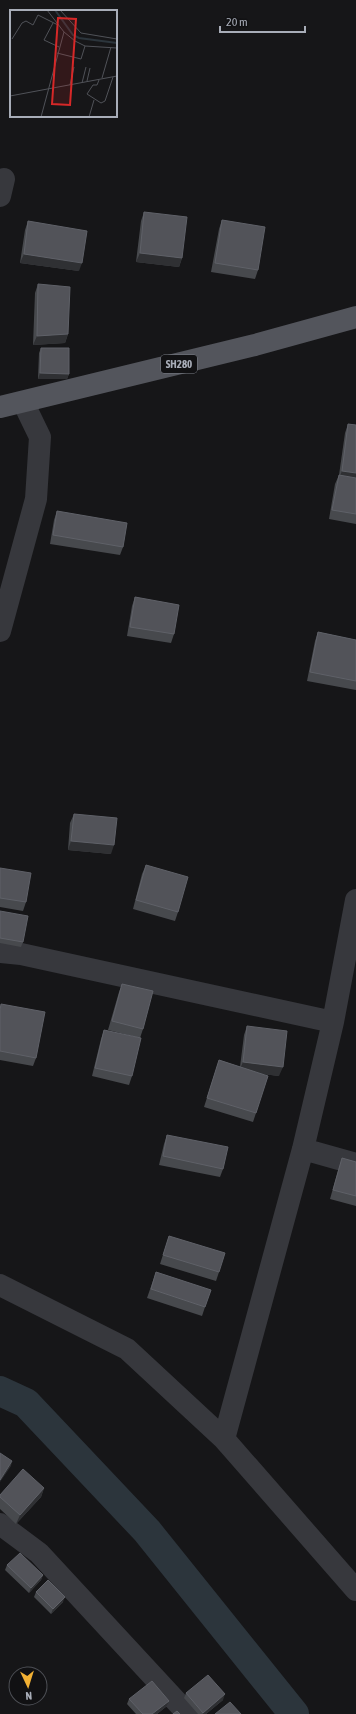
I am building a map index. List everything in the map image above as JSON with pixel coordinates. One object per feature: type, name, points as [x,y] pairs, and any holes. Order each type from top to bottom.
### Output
[{"type":"main road","name":"SH280","points":[[0,407],[255,346],[356,317]]},
{"type":"street","points":[[0,631],[36,500],[40,437],[23,402]]},
{"type":"street","points":[[224,1440],[303,1149],[333,1022],[356,900]]},
{"type":"street","points":[[0,952],[21,954],[333,1022]]},
{"type":"street","points":[[303,1149],[356,1164]]},
{"type":"street","points":[[0,1284],[127,1349],[224,1440],[356,1590]]},
{"type":"street","points":[[0,1524],[38,1553],[188,1714]]},
{"type":"street","points":[[334,1564],[356,1574]]},
{"type":"building","points":[[144,212],[187,217],[182,258],[140,253]]},
{"type":"building","points":[[222,220],[265,227],[258,270],[215,263]]},
{"type":"building","points":[[28,221],[87,231],[82,263],[24,254]]},
{"type":"building","points":[[38,284],[70,287],[68,334],[37,336]]},
{"type":"building","points":[[41,348],[69,348],[69,374],[40,373]]},
{"type":"building","points":[[348,424],[356,425],[356,473],[342,471]]},
{"type":"building","points":[[339,475],[356,478],[356,514],[332,510]]},
{"type":"building","points":[[57,511],[127,523],[123,547],[53,535]]},
{"type":"building","points":[[135,597],[179,605],[174,634],[130,627]]},
{"type":"building","points":[[318,632],[356,640],[356,681],[310,672]]},
{"type":"building","points":[[74,814],[117,818],[114,845],[71,841]]},
{"type":"building","points":[[146,865],[188,877],[178,912],[136,900]]},
{"type":"building","points":[[0,868],[31,873],[26,902],[0,898]]},
{"type":"building","points":[[0,911],[28,916],[23,942],[0,938]]},
{"type":"building","points":[[122,984],[153,991],[143,1029],[112,1021]]},
{"type":"building","points":[[1,1004],[45,1012],[36,1058],[0,1051]]},
{"type":"building","points":[[247,1026],[287,1031],[283,1067],[243,1062]]},
{"type":"building","points":[[104,1030],[141,1038],[132,1076],[95,1068]]},
{"type":"building","points":[[219,1060],[268,1076],[256,1113],[207,1098]]},
{"type":"building","points":[[167,1135],[228,1147],[223,1169],[163,1156]]},
{"type":"building","points":[[342,1158],[356,1162],[356,1196],[333,1190]]},
{"type":"building","points":[[169,1236],[225,1253],[219,1272],[163,1255]]},
{"type":"building","points":[[156,1272],[211,1290],[205,1307],[151,1289]]},
{"type":"building","points":[[0,1453],[12,1461],[0,1480]]},
{"type":"building","points":[[23,1469],[44,1488],[20,1515],[0,1497],[0,1495]]},
{"type":"building","points":[[20,1553],[43,1575],[31,1588],[7,1565]]},
{"type":"building","points":[[48,1580],[65,1597],[53,1609],[36,1592]]},
{"type":"building","points":[[208,1675],[225,1694],[203,1713],[186,1693]]},
{"type":"building","points":[[152,1681],[169,1701],[152,1714],[143,1714],[129,1699]]},
{"type":"building","points":[[230,1702],[241,1714],[215,1714]]},
{"type":"building","points":[[177,1711],[180,1714],[173,1714]]},
{"type":"waterway","points":[[0,1391],[26,1403],[147,1531],[294,1714]]}]
